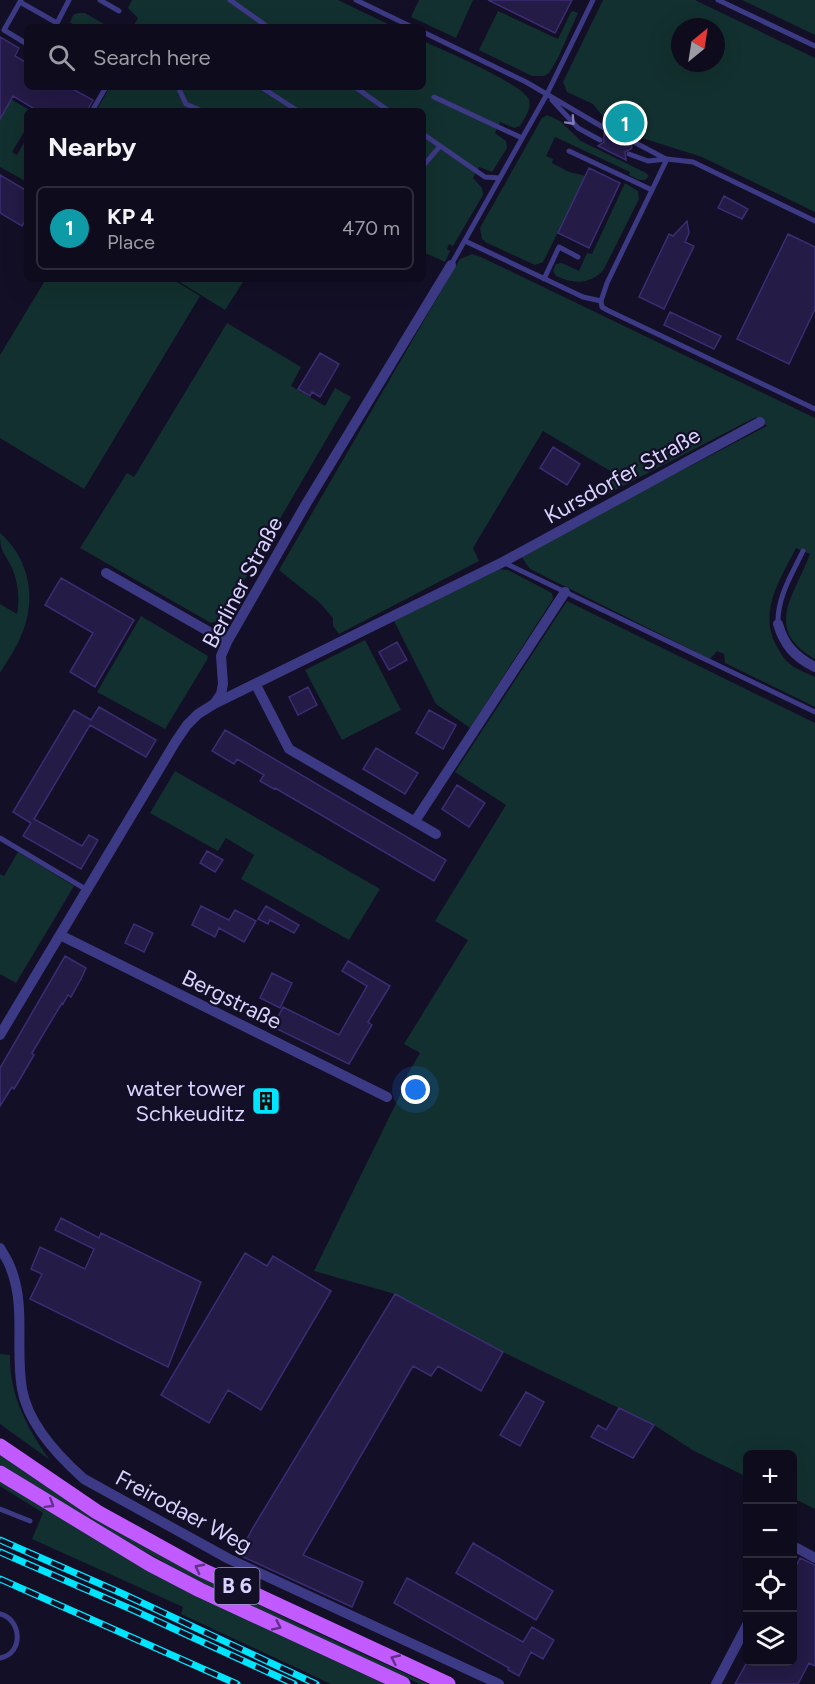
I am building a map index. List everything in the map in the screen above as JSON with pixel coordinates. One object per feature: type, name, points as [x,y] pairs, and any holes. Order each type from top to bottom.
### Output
[{"type":"main road","name":"B 6","points":[[0,1446],[98,1512],[202,1570],[448,1684]]},
{"type":"main road","name":"B 6","points":[[0,1473],[150,1564],[200,1590],[403,1684]]},
{"type":"street","name":"Berliner Straße","points":[[214,704],[221,694],[223,684],[221,656],[226,642],[306,504],[451,265]]},
{"type":"street","name":"Kursdorfer Straße","points":[[214,704],[503,562],[760,422]]},
{"type":"street","points":[[106,573],[226,642]]},
{"type":"street","points":[[415,821],[566,592]]},
{"type":"street","points":[[778,624],[787,646],[795,656],[815,667]]},
{"type":"street","points":[[256,685],[289,749],[436,834]]},
{"type":"street","points":[[0,1035],[187,725],[198,714],[214,704]]},
{"type":"street","name":"Bergstraße","points":[[60,935],[387,1097]]},
{"type":"street","name":"Freirodaer Weg","points":[[0,1248],[11,1269],[19,1301],[22,1389],[34,1422],[67,1463],[84,1479],[229,1559],[499,1684]]},
{"type":"street","points":[[797,1548],[815,1558]]},
{"type":"street","points":[[716,1684],[743,1631]]},
{"type":"lane","points":[[24,42],[4,30],[21,1],[57,23],[69,0]]},
{"type":"lane","points":[[100,0],[119,11]]},
{"type":"lane","points":[[230,0],[263,24]]},
{"type":"lane","points":[[356,0],[406,24]]},
{"type":"lane","points":[[451,265],[547,94],[593,0]]},
{"type":"lane","points":[[718,0],[815,46]]},
{"type":"lane","points":[[426,33],[526,82],[606,129]]},
{"type":"lane","points":[[94,108],[103,90]]},
{"type":"lane","points":[[179,90],[186,104],[195,108]]},
{"type":"lane","points":[[266,90],[293,108]]},
{"type":"lane","points":[[359,90],[385,108]]},
{"type":"lane","points":[[547,94],[578,128],[600,140]]},
{"type":"lane","points":[[434,97],[522,138]]},
{"type":"lane","points":[[426,136],[485,177],[500,178]]},
{"type":"lane","points":[[634,142],[667,159]]},
{"type":"lane","points":[[426,162],[440,146]]},
{"type":"lane","points":[[569,151],[652,190]]},
{"type":"lane","points":[[629,154],[648,161],[667,159],[693,162],[815,221]]},
{"type":"lane","points":[[667,159],[601,301],[602,307],[815,409]]},
{"type":"lane","points":[[465,241],[583,297],[601,301]]},
{"type":"lane","points":[[544,279],[559,247],[578,257]]},
{"type":"lane","points":[[778,624],[777,610],[803,551]]},
{"type":"lane","points":[[503,562],[815,712]]},
{"type":"lane","points":[[0,837],[87,890]]},
{"type":"lane","points":[[0,1509],[30,1521]]},
{"type":"lane","points":[[0,1614],[7,1616],[13,1622],[18,1632],[17,1644],[13,1652],[8,1657],[0,1658]]},
{"type":"green space","points":[[132,0],[338,0],[388,24],[135,24],[138,18],[128,8]]},
{"type":"green space","points":[[419,0],[473,0],[456,38],[411,17]]},
{"type":"green space","points":[[603,0],[695,0],[815,58],[815,212],[702,157],[639,137],[646,123],[612,106],[605,119],[593,104],[567,92],[563,82]]},
{"type":"green space","points":[[742,0],[815,0],[815,35]]},
{"type":"green space","points":[[498,11],[558,39],[571,12],[578,13],[549,73],[544,76],[532,76],[479,50]]},
{"type":"green space","points":[[85,13],[104,24],[73,24],[70,23],[73,15]]},
{"type":"green space","points":[[426,42],[498,77],[524,93],[530,103],[520,126],[514,128],[500,122],[495,133],[506,141],[507,148],[492,172],[479,167],[473,178],[482,188],[483,195],[453,246],[449,244],[447,249],[450,251],[445,262],[426,253],[426,108],[98,108],[108,90],[426,90]]},
{"type":"green space","points":[[11,99],[26,108],[24,108],[24,132],[12,152],[17,155],[24,143],[24,180],[0,167],[0,119]]},
{"type":"green space","points":[[547,115],[560,121],[581,141],[649,176],[645,180],[639,180],[629,175],[630,172],[555,137],[546,156],[553,159],[552,163],[569,172],[586,176],[543,262],[535,265],[487,243],[482,239],[480,228],[542,118]]},
{"type":"green space","points":[[625,183],[638,191],[639,199],[604,269],[593,278],[582,282],[569,281],[556,276],[553,271],[556,264],[562,263],[579,271],[587,253],[592,254]]},
{"type":"green space","points":[[472,254],[815,418],[815,659],[799,648],[790,636],[786,623],[791,597],[810,554],[796,548],[778,583],[770,607],[769,620],[776,645],[784,658],[796,668],[815,677],[815,707],[725,663],[724,654],[717,651],[710,659],[530,569],[520,555],[767,426],[756,417],[594,501],[612,472],[543,431],[473,548],[479,561],[339,634],[333,626],[333,618],[320,603],[279,570],[455,267],[460,259]]},
{"type":"green space","points":[[44,282],[177,282],[200,296],[84,489],[0,438],[0,355]]},
{"type":"green space","points":[[180,282],[243,282],[225,310]]},
{"type":"green space","points":[[227,323],[301,367],[291,386],[325,406],[335,388],[351,397],[221,620],[211,623],[80,548],[127,473],[134,477]]},
{"type":"green space","points":[[0,533],[10,543],[24,568],[28,581],[29,608],[21,636],[0,673],[0,604],[17,614],[18,591],[12,568],[2,548]]},
{"type":"green space","points":[[497,569],[508,570],[552,593],[553,599],[470,728],[436,704],[394,621]]},
{"type":"green space","points":[[567,601],[815,723],[815,1509],[797,1500],[797,1450],[743,1450],[743,1475],[694,1451],[654,1425],[503,1352],[395,1294],[314,1271],[402,1091],[399,1089],[420,1053],[404,1044],[468,940],[435,921],[506,805],[455,772]]},
{"type":"green space","points":[[141,616],[208,656],[165,729],[97,692]]},
{"type":"green space","points":[[365,640],[401,710],[342,740],[305,670]]},
{"type":"green space","points":[[175,771],[380,889],[349,940],[241,879],[254,855],[226,838],[218,851],[150,813]]},
{"type":"green space","points":[[18,852],[74,886],[16,983],[0,974],[0,874],[4,876]]},
{"type":"green space","points":[[0,1354],[10,1355],[10,1369],[16,1397],[34,1436],[50,1460],[0,1424]]},
{"type":"green space","points":[[0,1454],[50,1489],[154,1551],[262,1607],[428,1684],[420,1684],[312,1635],[179,1570],[101,1526],[0,1464]]},
{"type":"green space","points":[[0,1481],[162,1577],[385,1684],[331,1684],[181,1614],[183,1607],[32,1539],[43,1513],[0,1486]]},
{"type":"building","points":[[488,0],[572,0],[555,33]]},
{"type":"building","points":[[0,37],[19,48],[15,56],[24,61],[24,90],[75,90],[93,100],[89,108],[33,108],[13,96],[0,119]]},
{"type":"building","points":[[613,110],[642,124],[636,138],[629,140],[632,147],[625,152],[626,160],[598,146],[604,142],[604,133],[610,131],[608,121]]},
{"type":"building","points":[[589,168],[620,183],[589,248],[558,233]]},
{"type":"building","points":[[0,175],[24,189],[24,223],[22,226],[0,213]]},
{"type":"building","points":[[724,196],[748,209],[742,219],[718,208]]},
{"type":"building","points":[[687,221],[689,233],[685,242],[694,246],[664,309],[639,297],[669,234],[673,236]]},
{"type":"building","points":[[788,234],[815,247],[815,309],[789,364],[737,339]]},
{"type":"building","points":[[670,312],[721,336],[714,349],[664,325]]},
{"type":"building","points":[[320,353],[339,364],[320,397],[312,392],[310,396],[298,389]]},
{"type":"building","points":[[553,447],[580,464],[567,485],[540,468]]},
{"type":"building","points":[[61,578],[134,620],[95,687],[70,672],[93,633],[45,605]]},
{"type":"building","points":[[397,642],[407,660],[389,670],[379,652]]},
{"type":"building","points":[[308,687],[317,705],[298,715],[289,697]]},
{"type":"building","points":[[99,707],[156,740],[146,757],[90,725],[34,819],[82,846],[89,835],[98,840],[81,869],[23,836],[31,823],[13,812],[74,710],[91,720]]},
{"type":"building","points":[[429,710],[456,725],[443,749],[416,733]]},
{"type":"building","points":[[225,730],[446,860],[434,881],[260,781],[264,775],[237,759],[234,764],[212,751]]},
{"type":"building","points":[[376,748],[418,773],[405,794],[363,769]]},
{"type":"building","points":[[457,785],[485,803],[469,827],[442,809]]},
{"type":"building","points":[[207,851],[223,860],[215,872],[200,863]]},
{"type":"building","points":[[201,906],[229,920],[235,910],[256,921],[244,942],[219,928],[215,937],[192,925]]},
{"type":"building","points":[[266,906],[299,925],[294,933],[270,920],[268,924],[258,919]]},
{"type":"building","points":[[134,924],[153,933],[144,952],[125,943]]},
{"type":"building","points":[[65,956],[86,968],[71,997],[68,995],[62,1003],[32,1053],[34,1055],[14,1089],[12,1087],[0,1106],[0,1068]]},
{"type":"building","points":[[348,961],[390,986],[368,1022],[372,1025],[349,1064],[273,1027],[283,1007],[339,1035],[367,986],[342,971]]},
{"type":"building","points":[[272,973],[292,983],[280,1008],[260,998]]},
{"type":"building","name":"water tower Schkeuditz","points":[[266,1090],[274,1093],[277,1101],[274,1109],[266,1112],[258,1109],[255,1101],[258,1093]]},
{"type":"building","points":[[61,1218],[99,1238],[101,1233],[201,1282],[168,1367],[30,1299],[42,1274],[31,1269],[40,1247],[85,1269],[94,1249],[55,1230]]},
{"type":"building","points":[[245,1253],[267,1266],[273,1256],[331,1291],[261,1410],[228,1390],[209,1423],[161,1395]]},
{"type":"building","points":[[395,1294],[503,1352],[481,1391],[438,1366],[431,1376],[413,1366],[303,1555],[363,1582],[352,1607],[239,1555],[251,1531]]},
{"type":"building","points":[[526,1392],[544,1402],[520,1446],[500,1435]]},
{"type":"building","points":[[619,1408],[654,1425],[633,1458],[591,1437],[598,1425],[606,1430]]},
{"type":"building","points":[[473,1543],[553,1591],[536,1620],[456,1573]]},
{"type":"building","points":[[800,1558],[815,1565],[815,1666],[809,1663],[798,1684],[735,1684],[745,1666],[797,1666],[797,1564]]},
{"type":"building","points":[[407,1578],[523,1642],[532,1627],[554,1640],[543,1659],[531,1652],[519,1676],[508,1670],[509,1668],[394,1603]]},
{"type":"railway","points":[[0,1540],[121,1593],[316,1684]]},
{"type":"railway","points":[[0,1552],[294,1684]]},
{"type":"railway","points":[[0,1579],[237,1684]]},
{"type":"place","name":"KP 4","points":[[625,123]]},
{"type":"place","name":"water tower Schkeuditz","points":[[266,1101]]}]
